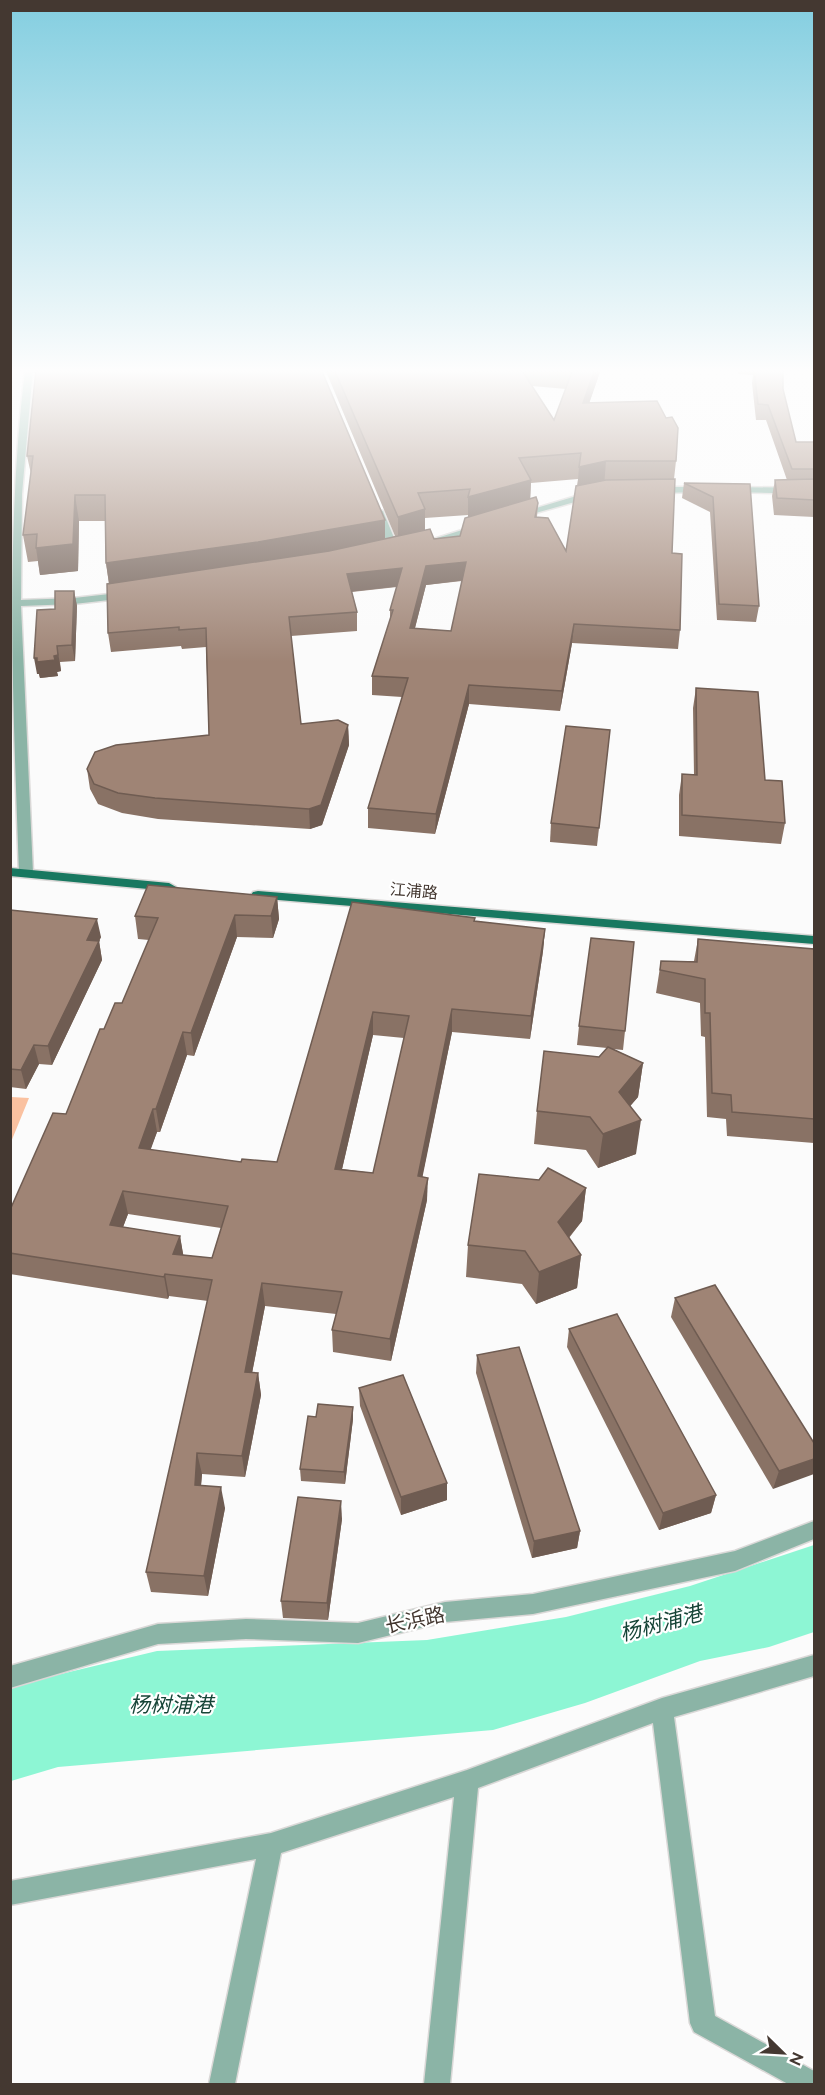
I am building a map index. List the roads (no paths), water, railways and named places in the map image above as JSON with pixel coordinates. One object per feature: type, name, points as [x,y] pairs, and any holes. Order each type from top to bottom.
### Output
[{"type":"main road","points":[[10,872],[183,889]]},
{"type":"main road","name":"江浦路","points":[[241,894],[814,940]]},
{"type":"street","points":[[18,467],[13,603],[26,873]]},
{"type":"street","points":[[642,490],[814,491]]},
{"type":"street","points":[[512,517],[562,501],[604,492]]},
{"type":"street","points":[[374,501],[399,549],[490,524]]},
{"type":"street","points":[[13,603],[74,601],[133,594]]},
{"type":"street","name":"长浜路","points":[[10,1677],[158,1634],[246,1629],[358,1633],[445,1612],[533,1604],[735,1561],[814,1530]]},
{"type":"street","points":[[10,1893],[271,1845],[467,1781],[662,1709],[814,1666]]},
{"type":"street","points":[[662,1709],[703,2023],[813,2085]]},
{"type":"street","points":[[436,2085],[467,1781]]},
{"type":"street","points":[[222,2085],[271,1845]]},
{"type":"water","name":"杨树浦港","points":[[814,1545],[814,1632],[769,1647],[700,1661],[585,1703],[493,1730],[58,1767],[11,1781],[10,1687],[15,1685],[157,1651],[427,1640],[566,1617],[690,1586]]}]
